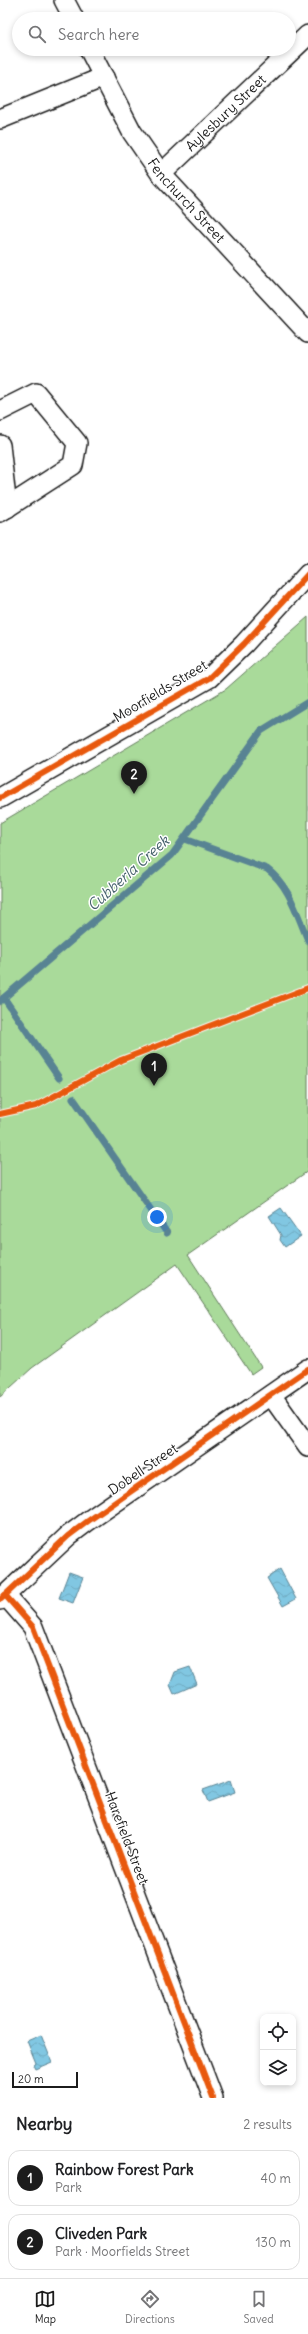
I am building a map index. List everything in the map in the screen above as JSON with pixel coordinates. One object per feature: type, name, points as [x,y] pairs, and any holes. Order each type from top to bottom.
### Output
[{"type":"street","points":[[64,0],[70,12]]},
{"type":"street","name":"Aylesbury Street","points":[[296,46],[308,35]]},
{"type":"street","name":"Fenchurch Street","points":[[93,56],[132,132],[161,174],[308,333]]},
{"type":"street","name":"Aylesbury Street","points":[[161,174],[286,56]]},
{"type":"street","points":[[0,119],[104,77]]},
{"type":"street","points":[[0,411],[36,393],[77,443],[73,465],[4,510],[0,445]]},
{"type":"street","name":"Moorfields Street","points":[[0,798],[209,678],[244,644],[308,574]]},
{"type":"street","name":"Dobell Street","points":[[2,1597],[68,1536],[308,1369]]},
{"type":"street","points":[[271,1395],[308,1447]]},
{"type":"street","name":"Harefield Street","points":[[2,1597],[33,1627],[213,2098]]},
{"type":"green space","points":[[308,617],[308,1171],[188,1255],[261,1367],[251,1374],[177,1264],[32,1368],[0,1397],[0,823],[226,689]]},
{"type":"water","points":[[281,1208],[301,1236],[285,1247],[280,1240],[281,1235],[269,1216]]},
{"type":"water","points":[[280,1569],[296,1599],[283,1606],[267,1578]]},
{"type":"water","points":[[69,1572],[83,1577],[73,1603],[59,1598]]},
{"type":"water","points":[[190,1667],[197,1684],[174,1694],[170,1685],[175,1672]]},
{"type":"water","points":[[231,1780],[235,1792],[208,1802],[203,1790]]},
{"type":"water","points":[[41,2035],[52,2062],[35,2069],[33,2065],[36,2063],[27,2041]]},
{"type":"waterway","name":"Cubberla Creek","points":[[0,1001],[172,855],[261,731],[308,702]]},
{"type":"waterway","points":[[185,839],[267,869],[282,884],[287,892],[308,940]]},
{"type":"waterway","points":[[4,998],[59,1078]]},
{"type":"waterway","points":[[73,1098],[167,1233]]},
{"type":"cycle path","points":[[0,798],[209,678],[244,644],[308,574]]},
{"type":"cycle path","points":[[0,1114],[36,1106],[121,1060],[308,988]]},
{"type":"cycle path","points":[[1,1599],[68,1536],[88,1521],[308,1369]]},
{"type":"cycle path","points":[[5,1595],[33,1627],[213,2098]]},
{"type":"place","name":"Cliveden Park","points":[[134,794]]},
{"type":"place","name":"Rainbow Forest Park","points":[[154,1086]]}]
